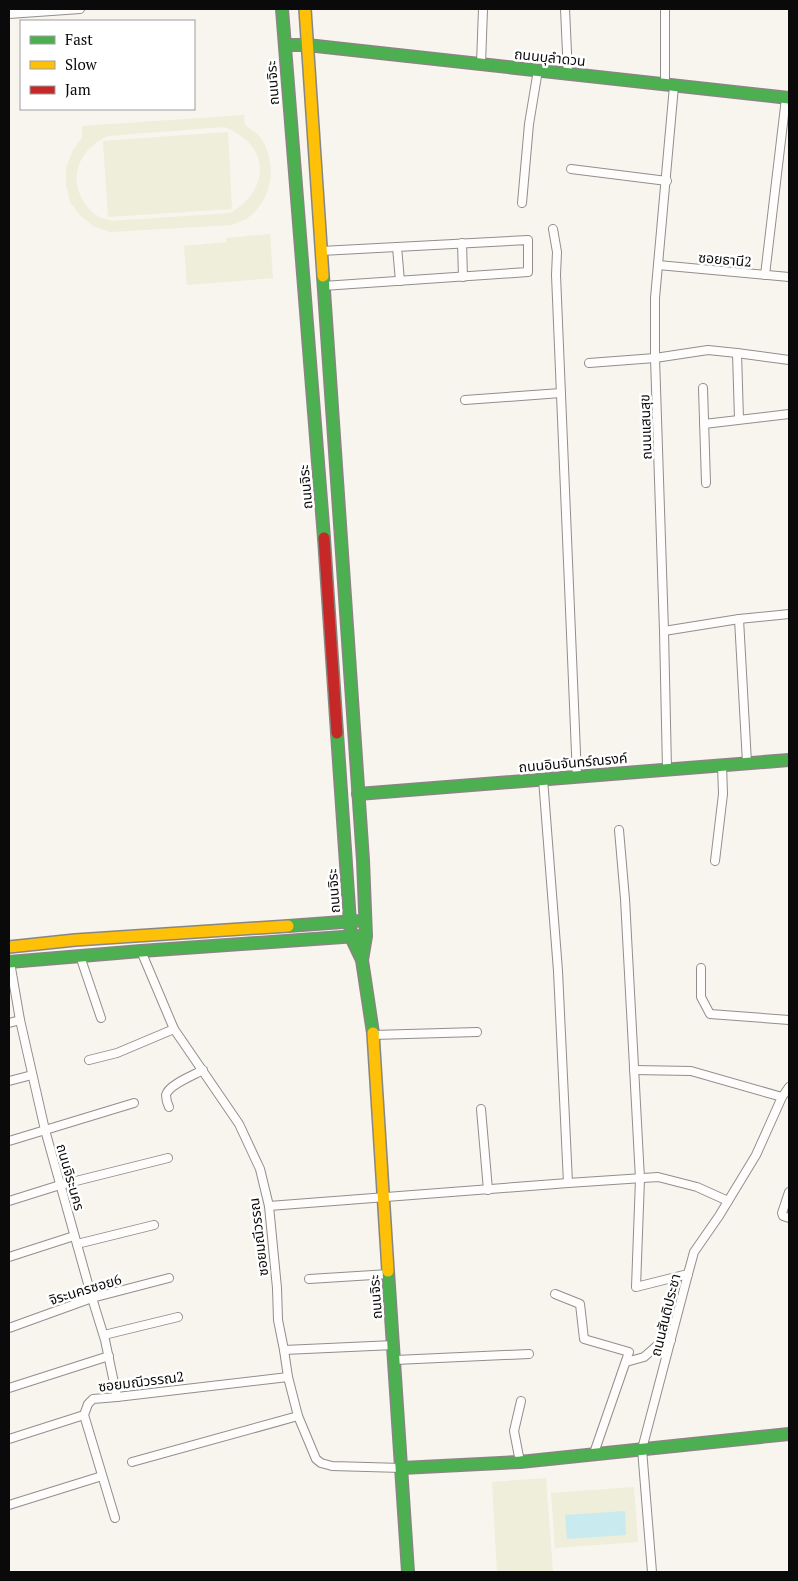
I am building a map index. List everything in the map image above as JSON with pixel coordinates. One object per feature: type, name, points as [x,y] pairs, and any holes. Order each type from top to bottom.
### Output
[{"type":"main road","name":"ถนนจิระ","points":[[282,9],[323,523],[351,937],[362,960],[373,1035],[408,1572]]},
{"type":"main road","name":"ถนนจิระ","points":[[305,9],[366,921],[366,936],[362,960]]},
{"type":"main road","name":"ถนนบุลำดวน","points":[[285,45],[307,45],[788,98]]},
{"type":"main road","points":[[321,504],[324,509],[330,510],[335,509],[339,503]]},
{"type":"main road","points":[[323,523],[323,519],[330,515],[336,516],[340,522]]},
{"type":"main road","name":"ถนนอินจันทร์ณรงค์","points":[[358,794],[789,760]]},
{"type":"main road","points":[[9,947],[84,940],[366,921]]},
{"type":"main road","points":[[10,962],[366,936]]},
{"type":"main road","points":[[402,1468],[520,1462],[789,1434]]},
{"type":"street","points":[[9,14],[80,9]]},
{"type":"street","points":[[481,64],[483,9]]},
{"type":"street","points":[[565,9],[568,74]]},
{"type":"street","name":"ถนนแสนสุข","points":[[664,9],[670,85],[667,181],[655,298],[655,358],[664,631],[666,769]]},
{"type":"street","points":[[522,203],[529,124],[538,70]]},
{"type":"street","points":[[764,275],[788,98]]},
{"type":"street","points":[[571,169],[667,181]]},
{"type":"street","points":[[553,229],[557,252],[556,276],[577,777]]},
{"type":"street","points":[[321,251],[528,240],[528,272],[323,286]]},
{"type":"street","points":[[462,243],[463,277]]},
{"type":"street","points":[[397,247],[400,281]]},
{"type":"street","name":"ซอยธานี2","points":[[658,265],[789,277]]},
{"type":"street","points":[[589,362],[655,358],[708,350],[738,352],[789,360]]},
{"type":"street","points":[[738,352],[740,419]]},
{"type":"street","points":[[703,388],[706,483]]},
{"type":"street","points":[[465,400],[561,393]]},
{"type":"street","points":[[704,424],[789,414]]},
{"type":"street","points":[[664,631],[739,619],[789,614]]},
{"type":"street","points":[[739,619],[747,764]]},
{"type":"street","points":[[715,860],[723,794],[722,765]]},
{"type":"street","points":[[543,779],[558,972],[568,1182]]},
{"type":"street","points":[[619,830],[625,899],[640,1179],[636,1286],[688,1274]]},
{"type":"street","name":"ซอยมณีวรรณ","points":[[141,951],[174,1029],[239,1124],[260,1169],[269,1206],[277,1288],[278,1320],[288,1377],[298,1416],[316,1459],[320,1463],[340,1467],[402,1468]]},
{"type":"street","points":[[80,956],[101,1018]]},
{"type":"street","name":"ถนนจิระนคร","points":[[10,962],[20,1020],[45,1130],[104,1336],[118,1397]]},
{"type":"street","points":[[702,968],[701,997],[710,1014],[789,1020]]},
{"type":"street","points":[[9,1023],[20,1020]]},
{"type":"street","points":[[89,1060],[117,1052],[174,1029]]},
{"type":"street","points":[[373,1035],[477,1032]]},
{"type":"street","points":[[169,1107],[166,1097],[167,1092],[183,1080],[203,1070]]},
{"type":"street","points":[[634,1070],[691,1071],[782,1097]]},
{"type":"street","points":[[9,1082],[32,1075]]},
{"type":"street","name":"ถนนสันติประชา","points":[[652,1572],[642,1449],[694,1252],[756,1155],[782,1097],[789,1086]]},
{"type":"street","points":[[9,1141],[134,1103]]},
{"type":"street","points":[[481,1109],[488,1190]]},
{"type":"street","points":[[9,1201],[60,1185],[168,1158]]},
{"type":"street","points":[[269,1206],[488,1190],[568,1182],[658,1177],[697,1187],[728,1200]]},
{"type":"street","points":[[789,1192],[782,1213],[783,1216],[789,1218]]},
{"type":"street","points":[[9,1257],[76,1240],[154,1225]]},
{"type":"street","points":[[309,1279],[389,1274]]},
{"type":"street","name":"จิระนครซอย6","points":[[9,1328],[92,1298],[169,1278]]},
{"type":"street","points":[[554,1294],[580,1304],[584,1339],[629,1352],[594,1453]]},
{"type":"street","points":[[104,1336],[178,1317]]},
{"type":"street","points":[[626,1362],[644,1357],[660,1343],[671,1340]]},
{"type":"street","points":[[284,1350],[394,1345]]},
{"type":"street","points":[[395,1360],[528,1354]]},
{"type":"street","points":[[9,1388],[109,1356]]},
{"type":"street","name":"ซอยมณีวรรณ2","points":[[84,1415],[88,1404],[93,1398],[118,1397],[288,1377]]},
{"type":"street","points":[[520,1462],[514,1431],[521,1401]]},
{"type":"street","points":[[9,1439],[84,1415],[115,1518]]},
{"type":"street","points":[[132,1462],[298,1416]]},
{"type":"street","points":[[9,1505],[102,1476]]},
{"type":"green space","points":[[244,115],[245,125],[256,133],[264,143],[268,153],[271,174],[266,195],[254,212],[246,219],[232,225],[110,232],[93,226],[80,215],[70,202],[66,185],[66,168],[73,150],[82,138],[82,126]],"holes":[[[224,127],[239,135],[250,144],[257,155],[260,167],[259,180],[253,192],[244,203],[230,213],[112,221],[95,215],[82,199],[78,189],[77,170],[80,162],[91,147],[108,136]]]},
{"type":"green space","points":[[228,132],[232,209],[108,217],[103,141]]},
{"type":"green space","points":[[270,234],[273,278],[187,285],[184,246],[226,242],[226,238]]},
{"type":"green space","points":[[546,1478],[553,1572],[497,1572],[492,1482]]},
{"type":"green space","points":[[634,1487],[638,1542],[555,1548],[551,1493]]},
{"type":"water","points":[[625,1511],[626,1535],[567,1539],[565,1515]]},
{"type":"traffic: fast","points":[[282,9],[324,538]]},
{"type":"traffic: fast","points":[[285,45],[307,45]]},
{"type":"traffic: fast","points":[[307,45],[789,98]]},
{"type":"traffic: fast","points":[[323,276],[363,860],[366,936],[362,960]]},
{"type":"traffic: fast","points":[[337,733],[351,937],[362,960],[373,1033]]},
{"type":"traffic: fast","points":[[358,794],[789,760]]},
{"type":"traffic: fast","points":[[288,926],[356,921]]},
{"type":"traffic: fast","points":[[9,962],[357,936]]},
{"type":"traffic: fast","points":[[388,1271],[408,1572]]},
{"type":"traffic: fast","points":[[402,1468],[520,1462],[789,1434]]},
{"type":"traffic: slow","points":[[305,9],[323,276]]},
{"type":"traffic: slow","points":[[9,947],[75,940],[288,926]]},
{"type":"traffic: slow","points":[[373,1033],[388,1271]]},
{"type":"traffic: jam","points":[[324,538],[337,733]]}]
